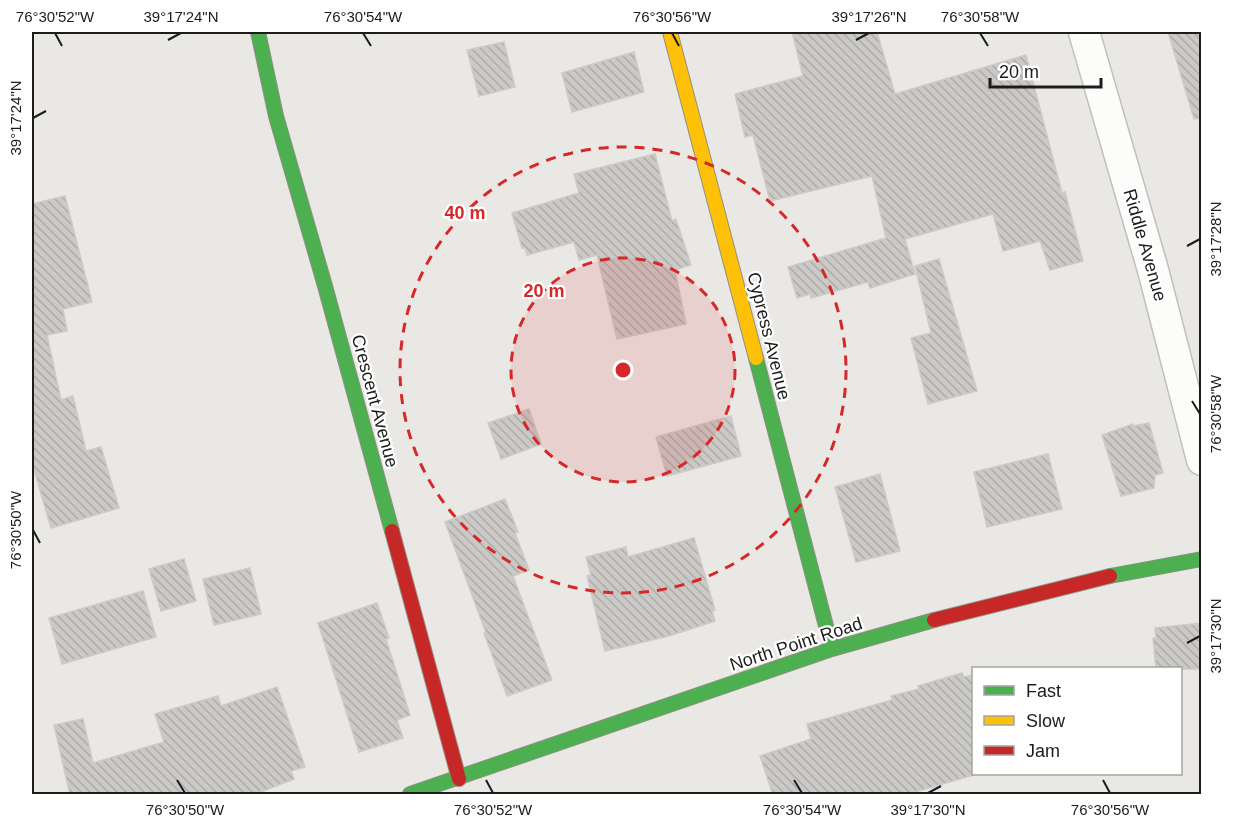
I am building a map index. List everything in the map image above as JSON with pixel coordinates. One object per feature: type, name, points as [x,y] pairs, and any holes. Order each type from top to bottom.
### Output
[{"type":"street","name":"Crescent Avenue","points":[[258,32],[276,116],[325,286],[459,778]]},
{"type":"street","name":"Cypress Avenue","points":[[670,32],[714,191],[832,649]]},
{"type":"street","name":"Riddle Avenue","points":[[1084,32],[1153,270],[1202,460]]},
{"type":"street","name":"North Point Road","points":[[410,795],[832,649],[1094,579],[1202,559]]},
{"type":"building","points":[[792,32],[877,32],[895,94],[1026,55],[1062,193],[1065,192],[1083,261],[1050,270],[1040,241],[1003,251],[993,214],[905,239],[915,274],[870,288],[868,282],[811,298],[810,294],[797,298],[788,267],[886,238],[872,176],[770,201],[753,135],[745,137],[735,94],[803,76]]},
{"type":"building","points":[[1168,32],[1202,32],[1202,118],[1194,119]]},
{"type":"building","points":[[504,42],[515,87],[479,96],[467,50]]},
{"type":"building","points":[[634,52],[644,92],[572,112],[562,73]]},
{"type":"building","points":[[655,154],[672,221],[676,219],[691,265],[675,270],[686,324],[617,339],[597,255],[579,260],[574,242],[527,255],[525,248],[522,248],[512,213],[579,193],[574,174]]},
{"type":"building","points":[[65,196],[92,302],[63,309],[67,331],[47,335],[61,400],[73,396],[86,451],[101,447],[119,508],[51,528],[32,463],[32,204]]},
{"type":"building","points":[[939,259],[977,391],[928,404],[911,338],[931,333],[915,266]]},
{"type":"building","points":[[529,409],[541,444],[501,459],[488,423]]},
{"type":"building","points":[[731,416],[741,456],[667,476],[656,437]]},
{"type":"building","points":[[1149,423],[1163,473],[1155,475],[1154,488],[1121,496],[1102,435],[1133,424],[1133,426]]},
{"type":"building","points":[[1048,454],[1062,509],[987,527],[974,472]]},
{"type":"building","points":[[880,474],[900,551],[856,562],[835,487]]},
{"type":"building","points":[[505,499],[529,570],[513,576],[552,680],[507,696],[445,522]]},
{"type":"building","points":[[694,538],[715,610],[712,611],[715,621],[669,636],[605,651],[587,576],[591,575],[586,557],[626,547],[628,557]]},
{"type":"building","points":[[184,559],[196,601],[161,611],[149,569]]},
{"type":"building","points":[[250,568],[261,614],[214,625],[203,579]]},
{"type":"building","points":[[143,591],[156,637],[62,664],[49,618]]},
{"type":"building","points":[[377,603],[410,715],[397,720],[403,738],[359,752],[318,623]]},
{"type":"building","points":[[1202,623],[1202,669],[1156,667],[1153,638],[1156,638],[1155,628]]},
{"type":"building","points":[[962,673],[964,677],[972,675],[972,775],[974,775],[905,795],[773,795],[760,756],[811,739],[807,724],[892,700],[891,696],[919,689],[918,686]]},
{"type":"building","points":[[277,687],[305,767],[291,771],[294,779],[253,795],[70,795],[54,725],[83,719],[93,763],[164,742],[155,714],[218,696],[221,706]]},
{"type":"traffic: fast","points":[[258,32],[276,116],[392,531]]},
{"type":"traffic: fast","points":[[756,358],[832,649]]},
{"type":"traffic: fast","points":[[1110,576],[1202,559]]},
{"type":"traffic: fast","points":[[410,794],[832,649],[934,620]]},
{"type":"traffic: slow","points":[[670,32],[756,358]]},
{"type":"traffic: jam","points":[[392,531],[459,779]]},
{"type":"traffic: jam","points":[[934,620],[1110,576]]}]
